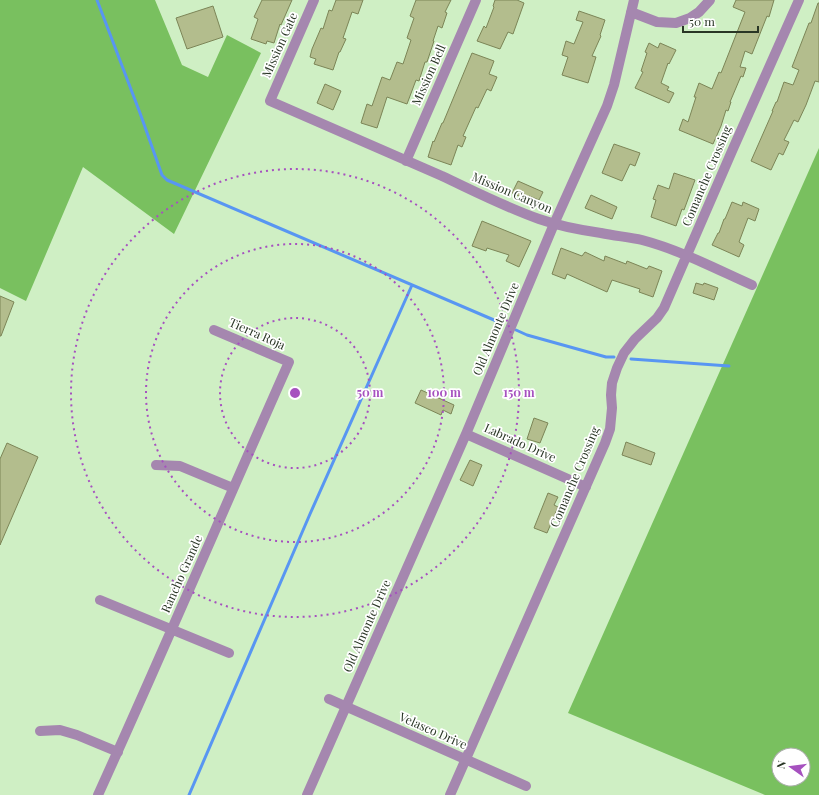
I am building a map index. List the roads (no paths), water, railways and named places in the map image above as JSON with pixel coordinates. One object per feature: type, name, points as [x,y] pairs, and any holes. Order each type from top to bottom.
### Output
[{"type":"street","name":"Mission Gate","points":[[270,101],[314,0]]},
{"type":"street","name":"Mission Bell","points":[[406,161],[476,0]]},
{"type":"street","name":"Old Almonte Drive","points":[[307,795],[466,434],[554,224],[607,106],[614,84],[634,0]]},
{"type":"street","points":[[631,12],[657,22],[676,23],[690,18],[699,12],[710,0]]},
{"type":"street","name":"Comanche Crossing","points":[[450,795],[586,487],[610,429],[612,383],[617,368],[624,353],[635,339],[657,318],[664,308],[735,143],[799,0]]},
{"type":"street","name":"Mission Canyon","points":[[270,101],[515,210],[554,224],[642,240],[687,256],[752,285]]},
{"type":"street","name":"Tierra Roja","points":[[214,330],[289,362]]},
{"type":"street","name":"Rancho Grande","points":[[98,795],[289,362]]},
{"type":"street","name":"Labrado Drive","points":[[466,434],[586,487]]},
{"type":"street","points":[[156,465],[180,466],[233,488]]},
{"type":"street","points":[[100,600],[229,654]]},
{"type":"street","name":"Velasco Drive","points":[[329,699],[526,786]]},
{"type":"street","points":[[40,731],[60,730],[77,735],[118,752]]},
{"type":"waterway","points":[[97,0],[162,175],[167,180],[501,323]]},
{"type":"waterway","points":[[189,795],[310,514],[412,285]]},
{"type":"waterway","points":[[516,330],[527,335],[606,357],[614,357]]},
{"type":"waterway","points":[[631,359],[729,366]]}]
